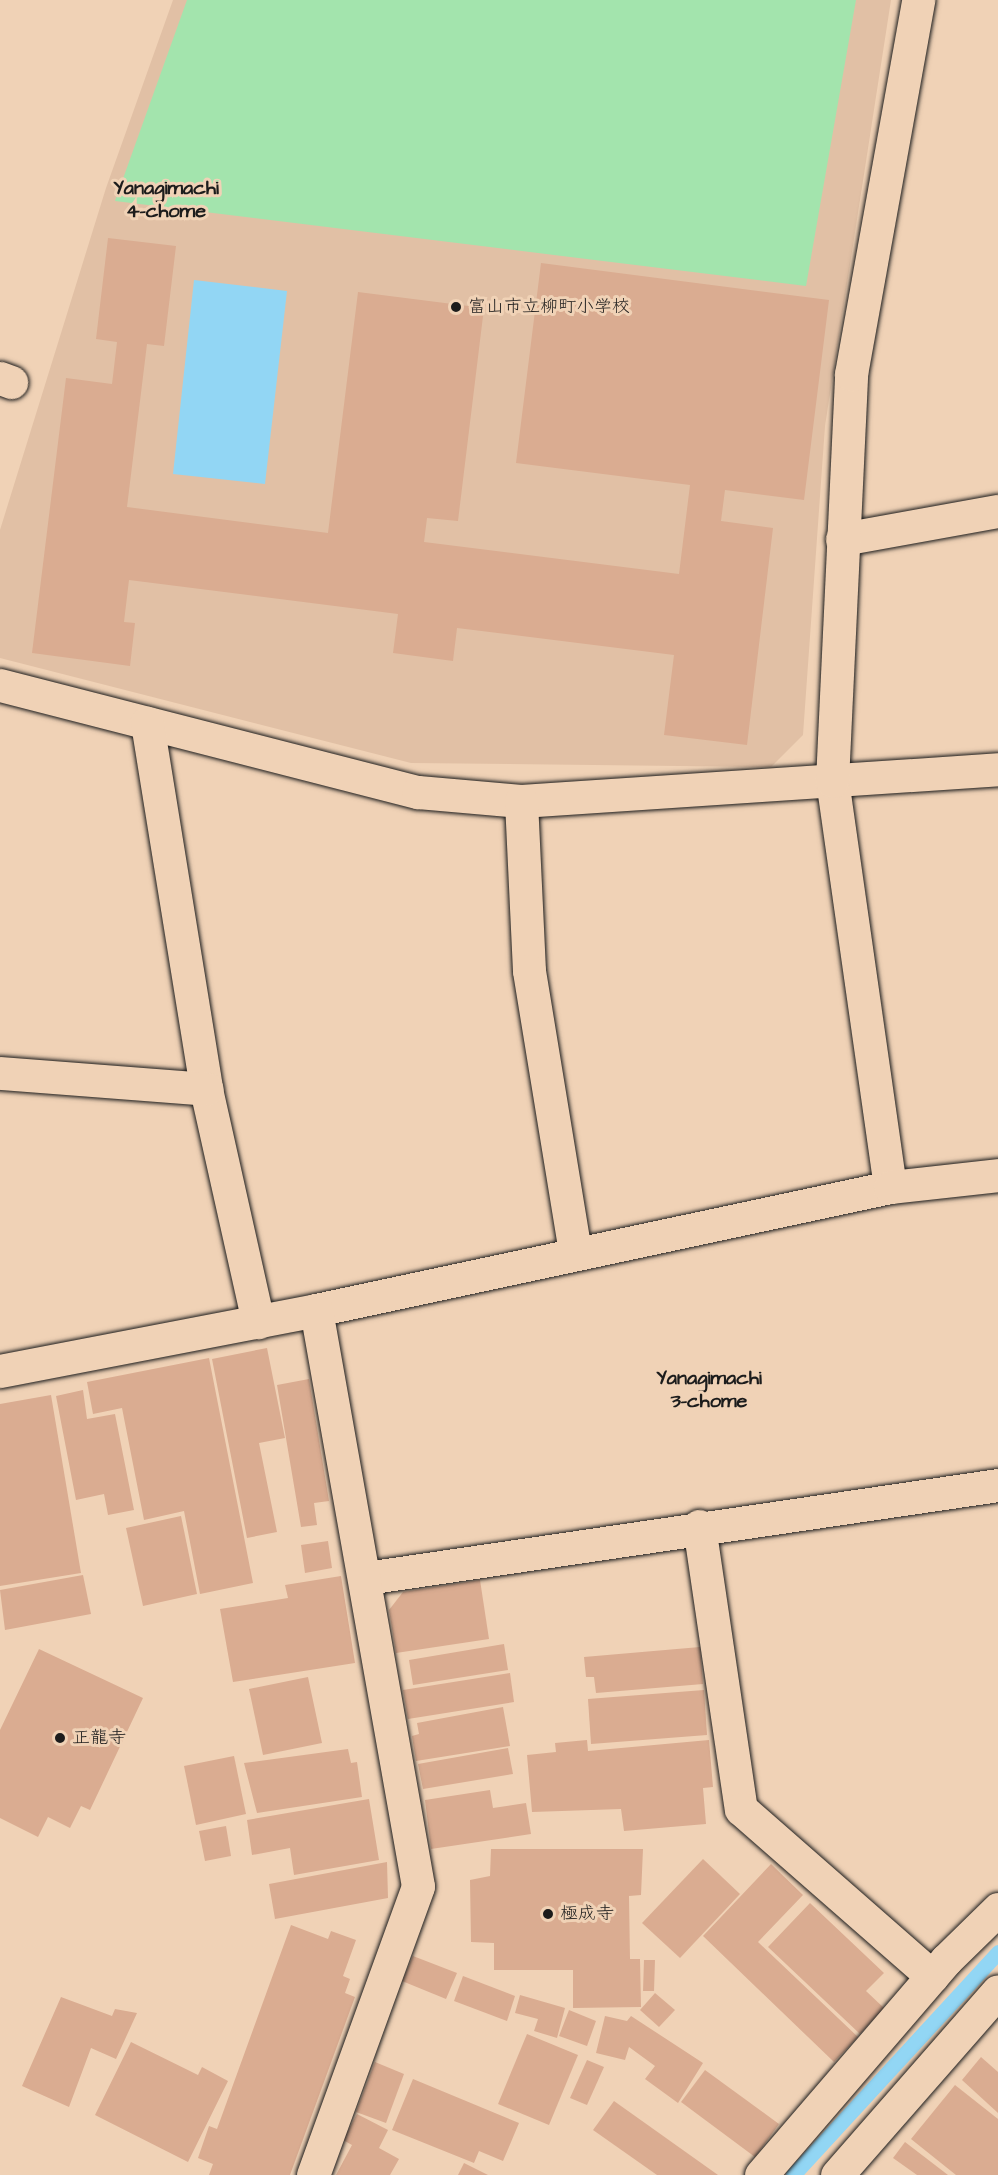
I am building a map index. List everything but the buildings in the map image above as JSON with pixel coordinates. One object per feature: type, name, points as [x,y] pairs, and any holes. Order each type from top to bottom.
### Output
[{"type":"street","points":[[890,1187],[832,781],[851,374],[918,0]]},
{"type":"street","points":[[842,539],[998,511]]},
{"type":"street","points":[[0,685],[418,792],[521,801],[998,769]]},
{"type":"street","points":[[147,723],[207,1089],[258,1322]]},
{"type":"street","points":[[521,801],[529,971],[575,1253]]},
{"type":"street","points":[[0,1073],[207,1089]]},
{"type":"street","points":[[0,1371],[258,1322],[890,1187],[998,1175]]},
{"type":"street","points":[[313,2175],[417,1886],[366,1578],[316,1310]]},
{"type":"street","points":[[366,1578],[699,1526],[998,1485]]},
{"type":"street","points":[[699,1526],[741,1809],[932,1976]]},
{"type":"street","points":[[761,2175],[932,1976],[998,1909]]},
{"type":"street","points":[[837,2175],[997,1992]]},
{"type":"shaded area","name":"富山市立柳町小学校","points":[[173,0],[891,0],[825,426],[803,735],[771,767],[411,763],[0,658],[0,530],[106,188]]},
{"type":"green space","points":[[187,0],[856,0],[806,286],[115,201]]},
{"type":"water","points":[[194,280],[287,291],[265,484],[173,474]]},
{"type":"waterway","points":[[793,2175],[998,1952]]},
{"type":"place","name":"富山市立柳町小学校","points":[[456,307]]},
{"type":"place","name":"正龍寺","points":[[60,1738]]},
{"type":"place","name":"極成寺","points":[[548,1914]]},
{"type":"district","name":"Yanagimachi 4-chome","points":[[166,200]]},
{"type":"district","name":"Yanagimachi 3-chome","points":[[709,1390]]}]
